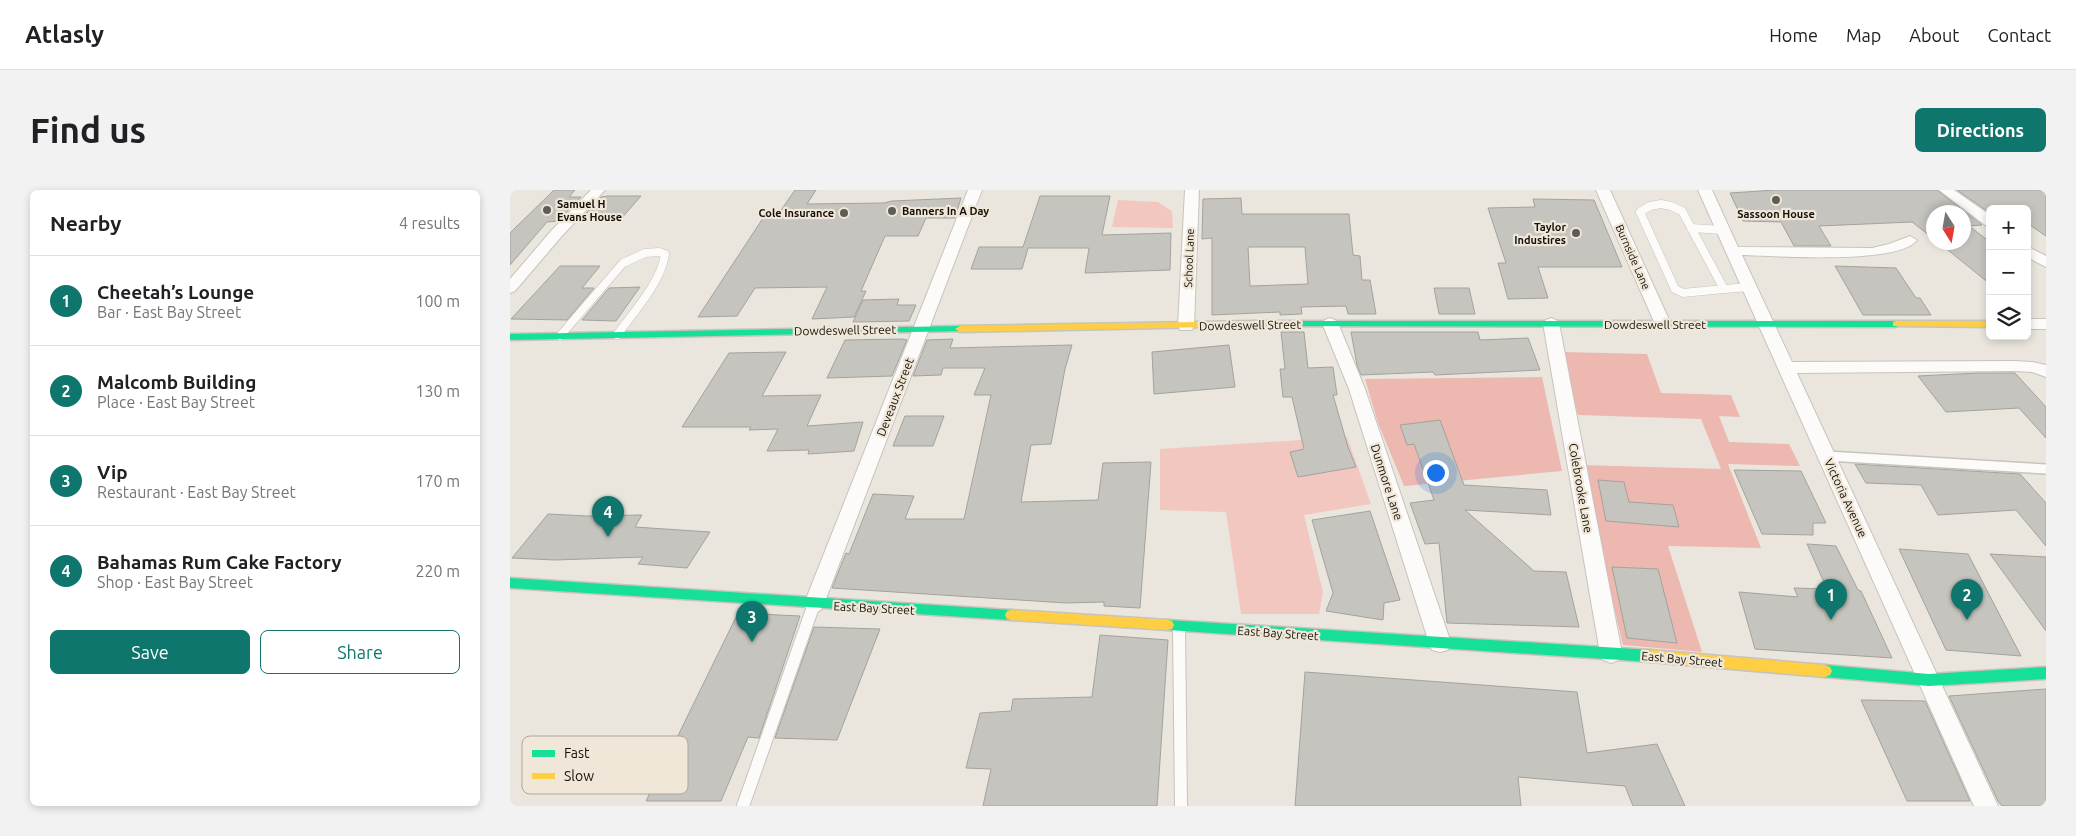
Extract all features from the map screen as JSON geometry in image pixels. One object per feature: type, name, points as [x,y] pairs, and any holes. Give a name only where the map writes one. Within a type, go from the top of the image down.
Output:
[{"type":"main road","name":"Dowdeswell Street","points":[[510,337],[1330,323],[1986,324]]},
{"type":"main road","name":"East Bay Street","points":[[510,583],[1611,654],[1930,680],[2046,674]]},
{"type":"street","points":[[510,288],[556,234],[598,190]]},
{"type":"street","name":"Deveaux Street","points":[[814,604],[975,190]]},
{"type":"street","name":"School Lane","points":[[1186,326],[1192,190]]},
{"type":"street","name":"Burnside Lane","points":[[1603,190],[1663,324]]},
{"type":"street","name":"Victoria Avenue","points":[[1705,190],[1986,806]]},
{"type":"street","points":[[1946,190],[1986,219]]},
{"type":"street","points":[[1733,251],[1872,252],[1893,248],[1910,240]]},
{"type":"street","points":[[2031,253],[2046,263]]},
{"type":"street","name":"Dunmore Lane","points":[[1330,323],[1357,389],[1440,643]]},
{"type":"street","name":"Colebrooke Lane","points":[[1551,323],[1611,654]]},
{"type":"street","points":[[2031,324],[2046,324]]},
{"type":"street","points":[[1787,368],[2014,366],[2032,367],[2046,371]]},
{"type":"lane","points":[[1724,290],[1682,211],[1672,205],[1649,205],[1640,212],[1675,289],[1683,293],[1724,290],[1750,287]]},
{"type":"lane","points":[[1691,228],[1723,230]]},
{"type":"lane","points":[[560,336],[623,263],[645,253],[659,252],[665,254],[666,260],[658,275],[617,335]]},
{"type":"lane","points":[[1827,456],[2046,469]]},
{"type":"lane","points":[[743,806],[814,604]]},
{"type":"lane","points":[[1179,626],[1181,806]]},
{"type":"shaded area","points":[[1118,200],[1158,202],[1172,211],[1173,228],[1112,227]]},
{"type":"shaded area","points":[[1561,352],[1647,354],[1661,393],[1731,395],[1740,417],[1719,416],[1729,442],[1789,444],[1800,466],[1728,464],[1761,548],[1668,546],[1702,652],[1623,645],[1580,465],[1721,469],[1701,419],[1578,415]]},
{"type":"shaded area","points":[[1542,377],[1562,471],[1404,486],[1378,423],[1365,379]]},
{"type":"shaded area","points":[[1347,437],[1371,504],[1304,515],[1323,592],[1319,614],[1241,614],[1226,512],[1160,510],[1160,449]]},
{"type":"building","points":[[554,190],[575,190],[569,197],[581,197],[558,221],[547,222],[510,265],[510,233]]},
{"type":"building","points":[[795,190],[816,190],[807,204],[884,203],[961,198],[955,218],[926,218],[918,236],[885,236],[861,291],[866,291],[854,317],[812,319],[827,287],[755,288],[737,316],[698,317],[765,215],[777,216]]},
{"type":"building","points":[[1776,190],[1937,190],[1956,205],[1926,205],[1926,233],[1912,222],[1819,226],[1831,246],[1794,246],[1781,222],[1743,221],[1730,193]]},
{"type":"building","points":[[1957,190],[2046,190],[2046,236],[2031,226],[2031,205],[1986,205],[1986,210]]},
{"type":"building","points":[[641,196],[620,220],[579,221],[601,197]]},
{"type":"building","points":[[1040,196],[1110,196],[1102,235],[1171,233],[1170,270],[1085,273],[1089,248],[1028,248],[1022,269],[971,269],[979,247],[1023,247]]},
{"type":"building","points":[[1241,198],[1242,214],[1349,214],[1353,255],[1360,256],[1362,280],[1370,280],[1376,314],[1348,314],[1346,306],[1301,307],[1302,314],[1280,315],[1280,312],[1212,315],[1212,238],[1202,239],[1203,199]],"holes":[[[1248,247],[1305,247],[1308,284],[1250,286]]]},
{"type":"building","points":[[1533,199],[1594,200],[1622,267],[1538,267],[1548,298],[1508,299],[1498,263],[1506,263],[1488,208],[1535,207]]},
{"type":"building","points":[[1971,216],[1982,225],[1971,226]]},
{"type":"building","points":[[1971,228],[1986,239],[1986,281],[1948,250],[1971,250]]},
{"type":"building","points":[[560,266],[600,266],[582,288],[594,288],[567,320],[511,319]]},
{"type":"building","points":[[1835,266],[1896,268],[1916,298],[1920,298],[1931,315],[1863,315]]},
{"type":"building","points":[[640,287],[616,321],[582,320],[609,288]]},
{"type":"building","points":[[1434,288],[1469,288],[1475,314],[1439,314]]},
{"type":"building","points":[[899,299],[897,305],[916,305],[909,321],[853,322],[863,300]]},
{"type":"building","points":[[1281,332],[1304,332],[1308,368],[1333,367],[1337,395],[1333,395],[1348,447],[1356,467],[1298,477],[1290,452],[1304,449],[1292,397],[1283,397],[1280,369],[1285,369]]},
{"type":"building","points":[[1351,332],[1478,332],[1480,340],[1528,338],[1540,370],[1435,375],[1433,372],[1361,375],[1357,365]]},
{"type":"building","points":[[953,339],[950,348],[1072,345],[1065,369],[1051,444],[1031,445],[1021,502],[1098,500],[1103,463],[1151,462],[1140,608],[1104,606],[1104,602],[1066,603],[832,588],[846,553],[849,554],[873,494],[914,496],[905,519],[964,519],[991,395],[974,395],[985,368],[943,368],[941,375],[913,376],[927,340]]},
{"type":"building","points":[[845,340],[907,340],[892,376],[827,378]]},
{"type":"building","points":[[1229,345],[1235,387],[1154,394],[1152,352]]},
{"type":"building","points":[[786,352],[762,396],[821,395],[807,426],[863,422],[854,451],[808,454],[809,450],[767,451],[778,429],[749,430],[751,427],[682,427],[729,353]]},
{"type":"building","points":[[2015,373],[2046,407],[2046,438],[2019,408],[1946,412],[1918,376]]},
{"type":"building","points":[[905,416],[944,416],[933,446],[893,446]]},
{"type":"building","points":[[1440,420],[1464,485],[1547,490],[1551,515],[1465,510],[1534,571],[1566,572],[1579,627],[1447,623],[1439,543],[1425,544],[1410,503],[1434,500],[1414,444],[1407,445],[1400,425]]},
{"type":"building","points":[[1855,464],[2020,474],[2046,503],[2046,546],[2016,510],[1938,515],[1921,485],[1866,483]]},
{"type":"building","points":[[1734,470],[1801,471],[1826,523],[1813,523],[1813,535],[1762,534]]},
{"type":"building","points":[[1598,480],[1624,482],[1629,502],[1673,505],[1679,527],[1606,521]]},
{"type":"building","points":[[1370,511],[1400,600],[1384,603],[1383,620],[1326,611],[1333,593],[1312,520]]},
{"type":"building","points":[[548,514],[587,516],[642,515],[635,527],[710,532],[687,568],[638,564],[643,557],[555,560],[512,558]]},
{"type":"building","points":[[1807,544],[1836,546],[1858,590],[1861,591],[1892,658],[1755,649],[1739,592],[1798,597],[1794,588],[1827,589]]},
{"type":"building","points":[[1899,549],[1968,554],[2021,656],[1946,650]]},
{"type":"building","points":[[1990,554],[2046,557],[2046,631]]},
{"type":"building","points":[[1612,567],[1658,569],[1677,643],[1627,638]]},
{"type":"building","points":[[738,613],[800,616],[759,738],[748,737],[721,801],[646,801],[649,794],[688,794],[688,736],[678,736]]},
{"type":"building","points":[[814,627],[880,629],[837,740],[775,738]]},
{"type":"building","points":[[1100,635],[1168,640],[1157,806],[983,806],[991,769],[966,768],[980,713],[1011,711],[1013,699],[1092,697]]},
{"type":"building","points":[[1305,672],[1577,692],[1587,753],[1657,744],[1685,806],[1633,806],[1625,786],[1518,777],[1521,806],[1295,806]]},
{"type":"building","points":[[2046,689],[2046,806],[2002,806],[1949,696]]},
{"type":"building","points":[[1861,700],[1925,701],[1970,801],[1907,801]]},
{"type":"traffic: fast","points":[[1256,324],[1896,324]]},
{"type":"traffic: fast","points":[[510,337],[960,329]]},
{"type":"traffic: fast","points":[[510,583],[1011,615]]},
{"type":"traffic: fast","points":[[1168,625],[1651,656]]},
{"type":"traffic: fast","points":[[1825,671],[1929,680],[2046,673]]},
{"type":"traffic: slow","points":[[960,329],[1256,324]]},
{"type":"traffic: slow","points":[[1896,324],[1986,324]]},
{"type":"traffic: slow","points":[[1011,615],[1168,625]]},
{"type":"traffic: slow","points":[[1651,656],[1825,671]]},
{"type":"place","name":"Sassoon House","points":[[1776,200]]},
{"type":"place","name":"Samuel H Evans House","points":[[547,210]]},
{"type":"place","name":"Banners In A Day","points":[[892,211]]},
{"type":"place","name":"Cole Insurance","points":[[844,213]]},
{"type":"place","name":"Taylor Industires","points":[[1576,233]]},
{"type":"place","name":"Bahamas Rum Cake Factory","points":[[608,537]]},
{"type":"place","name":"Cheetah’s Lounge","points":[[1831,620]]},
{"type":"place","name":"Malcomb Building","points":[[1967,620]]},
{"type":"place","name":"Vip","points":[[752,642]]}]
